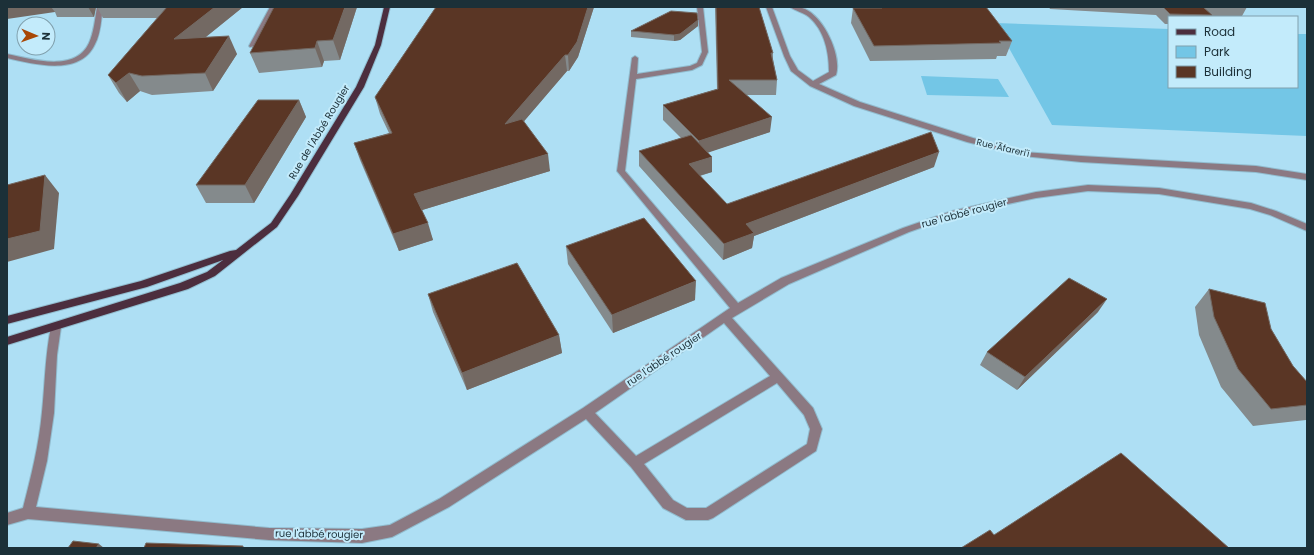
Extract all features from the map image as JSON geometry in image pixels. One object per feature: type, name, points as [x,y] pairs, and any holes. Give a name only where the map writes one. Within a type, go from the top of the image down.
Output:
[{"type":"main road","name":"Rue de l'Abbé Rougier","points":[[7,342],[184,286],[211,274],[274,225],[294,196],[360,87],[378,45],[387,8]]},
{"type":"main road","name":"Rue de l'Abbé Rougier","points":[[7,320],[143,284],[243,250]]},
{"type":"street","points":[[7,56],[47,64],[62,63],[74,60],[86,53],[92,45],[100,7]]},
{"type":"street","points":[[252,46],[273,7]]},
{"type":"street","points":[[633,77],[692,68],[700,64],[705,52],[700,7]]},
{"type":"street","name":"Rue 'Āfareri'i","points":[[769,7],[787,56],[795,71],[813,84],[857,104],[970,140],[1023,154],[1081,159],[1256,169],[1307,177]]},
{"type":"street","points":[[792,7],[811,15],[822,28],[833,60],[833,72],[813,84]]},
{"type":"street","points":[[635,58],[621,171],[736,309]]},
{"type":"street","name":"Rue 'Āfareri'i","points":[[1293,174],[1307,173]]},
{"type":"street","name":"rue l'abbé rougier","points":[[7,519],[28,514],[269,534],[362,536],[392,531],[444,503],[587,412],[736,309],[785,281],[906,230],[955,213],[1036,195],[1088,188],[1160,191],[1251,206],[1273,213],[1307,228]]},
{"type":"street","points":[[587,412],[635,463],[668,504],[686,514],[708,514],[812,447],[816,429],[809,412],[725,317]]},
{"type":"street","points":[[28,514],[41,461],[48,413],[50,355],[56,326]]},
{"type":"street","points":[[635,463],[778,377]]},
{"type":"green space","points":[[995,23],[1168,29],[1168,88],[1298,88],[1298,34],[1307,34],[1307,136],[1052,125]]},
{"type":"green space","points":[[921,76],[998,79],[1009,97],[927,95]]},
{"type":"building","points":[[167,7],[215,7],[174,39],[229,36],[205,73],[142,76],[129,73],[116,83],[108,75]]},
{"type":"building","points":[[274,7],[345,7],[333,40],[317,41],[315,48],[250,53]]},
{"type":"building","points":[[436,7],[588,7],[577,42],[568,55],[565,55],[505,124],[522,119],[548,154],[414,194],[428,223],[393,234],[354,143],[392,133],[375,97]]},
{"type":"building","points":[[716,7],[759,7],[773,53],[771,53],[777,80],[729,80],[772,117],[699,141],[663,105],[718,89]]},
{"type":"building","points":[[881,7],[986,7],[1012,41],[999,41],[1001,43],[874,46],[853,8],[882,8]]},
{"type":"building","points":[[1163,7],[1203,7],[1212,15],[1170,14]]},
{"type":"building","points":[[671,11],[697,13],[698,20],[680,34],[674,35],[631,31]]},
{"type":"building","points":[[258,100],[299,100],[245,185],[196,185]]},
{"type":"building","points":[[931,132],[939,152],[746,224],[754,233],[724,244],[639,151],[691,135],[712,157],[689,164],[727,204]]},
{"type":"building","points":[[45,175],[40,231],[7,239],[7,185]]},
{"type":"building","points":[[644,218],[696,281],[612,315],[566,246]]},
{"type":"building","points":[[517,263],[559,335],[462,373],[428,294]]},
{"type":"building","points":[[1069,278],[1107,299],[1025,377],[987,352]]},
{"type":"building","points":[[1209,289],[1265,303],[1271,329],[1293,366],[1307,382],[1307,405],[1271,409],[1238,369],[1214,317]]},
{"type":"building","points":[[1121,453],[1229,548],[961,548],[990,530],[994,535]]},
{"type":"building","points":[[73,541],[99,544],[96,548],[68,548]]},
{"type":"building","points":[[146,543],[243,546],[243,548],[144,548]]}]
